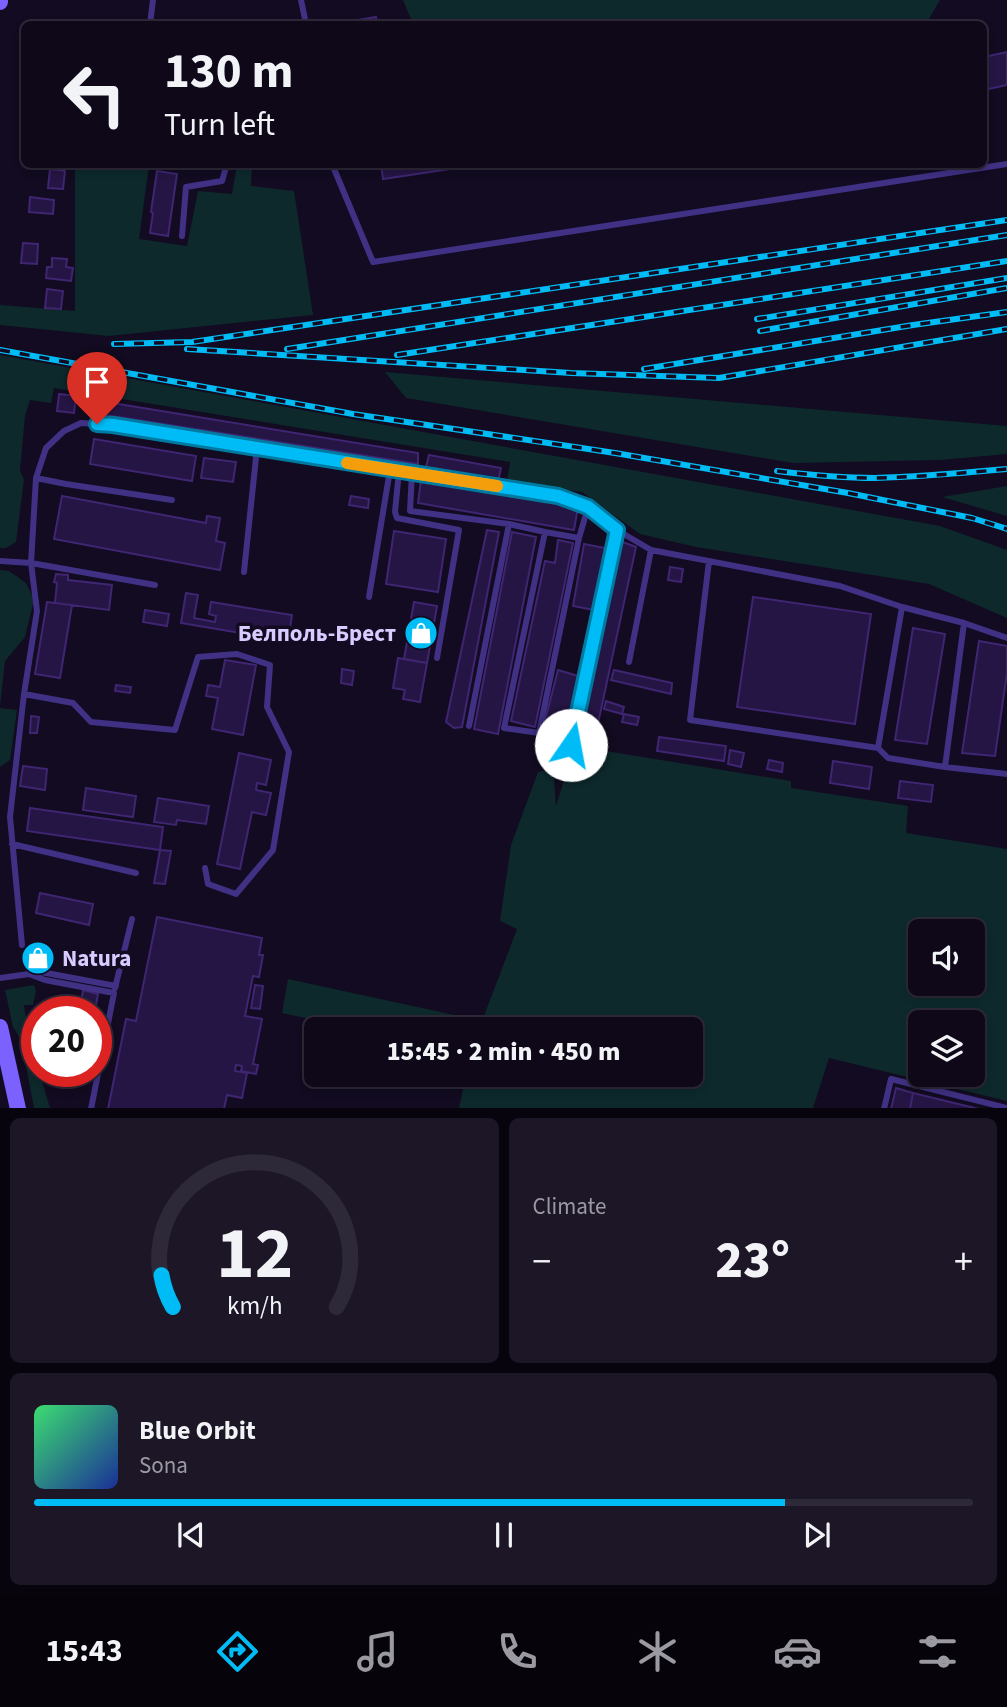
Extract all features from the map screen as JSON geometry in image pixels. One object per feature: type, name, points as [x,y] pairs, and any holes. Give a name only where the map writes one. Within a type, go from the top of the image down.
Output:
[{"type":"main road","points":[[0,1027],[18,1108]]},
{"type":"lane","points":[[150,21],[153,0]]},
{"type":"lane","points":[[302,0],[306,21]]},
{"type":"lane","points":[[987,167],[1007,164]]},
{"type":"lane","points":[[182,236],[186,187],[222,181],[227,168]]},
{"type":"lane","points":[[334,168],[373,261],[981,168]]},
{"type":"lane","points":[[22,945],[10,817],[24,694],[37,611],[31,563],[36,478],[46,448],[64,431],[81,423],[113,425],[558,496],[588,507],[617,530],[651,550],[840,586],[1007,638]]},
{"type":"lane","points":[[244,572],[257,448]]},
{"type":"lane","points":[[369,597],[390,470]]},
{"type":"lane","points":[[400,471],[395,512],[397,518],[459,530],[437,658]]},
{"type":"lane","points":[[412,473],[410,511],[509,524],[579,538]]},
{"type":"lane","points":[[36,478],[172,500]]},
{"type":"lane","points":[[545,532],[504,728],[539,733],[579,538],[588,507]]},
{"type":"lane","points":[[469,726],[509,524]]},
{"type":"lane","points":[[571,745],[617,530]]},
{"type":"lane","points":[[629,662],[651,550]]},
{"type":"lane","points":[[0,561],[31,563],[155,585]]},
{"type":"lane","points":[[709,561],[690,720],[878,748],[888,758],[1007,774]]},
{"type":"lane","points":[[878,748],[902,607]]},
{"type":"lane","points":[[945,767],[964,623]]},
{"type":"lane","points":[[24,694],[73,703],[91,722],[176,730],[198,657],[237,654],[270,665],[267,707],[289,752],[273,850],[236,894],[208,884],[205,868]]},
{"type":"lane","points":[[12,844],[136,873]]},
{"type":"lane","points":[[91,1108],[132,919]]},
{"type":"lane","points":[[0,978],[29,974],[45,981],[115,990]]},
{"type":"lane","points":[[884,1108],[891,1079],[1007,1108]]},
{"type":"green space","points":[[403,0],[940,0],[928,21],[412,21]]},
{"type":"green space","points":[[75,168],[149,168],[139,239],[187,246],[198,191],[232,194],[236,168],[252,168],[251,186],[294,191],[313,315],[109,336],[0,325],[0,305],[75,311]]},
{"type":"green space","points":[[0,355],[940,526],[1007,550],[1007,618],[929,584],[696,547],[640,534],[582,492],[507,482],[510,462],[54,388],[51,403],[30,400],[25,416],[20,470],[24,480],[16,542],[6,548],[0,548]]},
{"type":"green space","points":[[385,372],[1007,426],[1007,454],[940,460],[793,463],[406,398]]},
{"type":"green space","points":[[1007,486],[1007,516],[942,497]]},
{"type":"green space","points":[[0,570],[9,571],[26,583],[34,600],[25,637],[5,661],[0,706]]},
{"type":"green space","points":[[0,708],[17,710],[10,760],[0,767]]},
{"type":"green space","points":[[593,749],[791,781],[791,788],[908,806],[906,833],[1007,849],[1007,1101],[949,1087],[985,1087],[985,1010],[908,1010],[908,1077],[829,1058],[813,1108],[459,1108],[463,1087],[703,1087],[703,1017],[484,1017],[517,929],[500,921],[511,845],[538,772],[553,768],[556,806],[573,751],[591,756]]},
{"type":"green space","points":[[288,979],[464,1017],[304,1018],[282,1013]]},
{"type":"green space","points":[[34,985],[36,991],[35,996],[21,996],[21,1040],[13,1027],[5,990]]},
{"type":"green space","points":[[30,1087],[44,1087],[50,1108],[34,1108]]},
{"type":"building","points":[[376,17],[377,21],[352,21]]},
{"type":"building","points":[[1007,52],[1007,85],[987,89],[987,56]]},
{"type":"building","points":[[382,168],[456,168],[383,179]]},
{"type":"building","points":[[50,169],[65,171],[63,189],[48,188]]},
{"type":"building","points":[[157,171],[177,174],[168,236],[150,233]]},
{"type":"building","points":[[30,197],[54,200],[53,214],[29,212]]},
{"type":"building","points":[[23,243],[38,244],[37,264],[21,263]]},
{"type":"building","points":[[52,258],[67,259],[66,267],[73,268],[71,281],[46,278],[47,267],[52,267]]},
{"type":"building","points":[[47,289],[63,291],[61,309],[45,308]]},
{"type":"building","points":[[59,394],[76,396],[74,413],[57,411]]},
{"type":"building","points":[[88,399],[418,453],[418,464],[86,412]]},
{"type":"building","points":[[94,439],[196,456],[192,481],[90,464]]},
{"type":"building","points":[[429,455],[501,468],[498,481],[426,467]]},
{"type":"building","points":[[204,458],[236,462],[233,482],[201,478]]},
{"type":"building","points":[[421,480],[578,507],[574,530],[418,503]]},
{"type":"building","points":[[62,496],[206,523],[207,516],[220,518],[216,541],[225,543],[220,570],[54,539]]},
{"type":"building","points":[[351,496],[369,499],[368,508],[349,505]]},
{"type":"building","points":[[487,530],[499,532],[462,727],[454,728],[446,722]]},
{"type":"building","points":[[394,531],[446,539],[438,592],[386,584]]},
{"type":"building","points":[[512,532],[536,537],[498,734],[474,729]]},
{"type":"building","points":[[558,540],[573,543],[535,727],[511,721],[545,561],[555,563]]},
{"type":"building","points":[[620,541],[636,547],[591,756],[573,751]]},
{"type":"building","points":[[584,544],[605,548],[594,610],[573,606]]},
{"type":"building","points":[[670,567],[683,569],[681,582],[668,580]]},
{"type":"building","points":[[56,574],[68,575],[68,580],[112,585],[109,610],[55,603]]},
{"type":"building","points":[[186,593],[198,595],[194,618],[215,622],[216,616],[209,614],[211,602],[292,615],[288,641],[181,623]]},
{"type":"building","points":[[753,597],[871,614],[855,724],[737,707]]},
{"type":"building","points":[[47,602],[72,605],[60,678],[35,674]]},
{"type":"building","name":"Белполь-Брест","points":[[414,602],[437,606],[427,663],[404,659]]},
{"type":"building","points":[[145,610],[169,614],[167,626],[143,622]]},
{"type":"building","points":[[913,628],[945,634],[927,744],[895,740]]},
{"type":"building","points":[[979,641],[1007,646],[1007,673],[995,756],[962,753]]},
{"type":"building","points":[[398,658],[427,663],[420,702],[403,699],[405,690],[393,688]]},
{"type":"building","points":[[225,660],[256,665],[243,735],[212,729],[218,698],[206,696],[208,685],[220,687]]},
{"type":"building","points":[[342,669],[354,671],[352,685],[341,683]]},
{"type":"building","points":[[558,670],[578,676],[563,748],[540,740]]},
{"type":"building","points":[[614,670],[672,683],[671,694],[611,680]]},
{"type":"building","points":[[116,685],[131,687],[130,693],[115,691]]},
{"type":"building","points":[[606,701],[624,707],[622,714],[604,709]]},
{"type":"building","points":[[624,714],[639,717],[637,725],[622,722]]},
{"type":"building","points":[[31,716],[39,717],[37,733],[30,733]]},
{"type":"building","points":[[659,737],[726,746],[724,761],[657,751]]},
{"type":"building","points":[[730,750],[744,753],[741,767],[728,764]]},
{"type":"building","points":[[239,753],[271,760],[266,785],[257,783],[256,790],[271,793],[266,815],[252,812],[240,869],[217,864]]},
{"type":"building","points":[[769,760],[783,763],[782,772],[767,769]]},
{"type":"building","points":[[833,761],[872,767],[869,789],[830,783]]},
{"type":"building","points":[[23,766],[47,769],[45,790],[20,786]]},
{"type":"building","points":[[900,781],[933,785],[931,802],[898,798]]},
{"type":"building","points":[[86,788],[136,796],[133,817],[83,810]]},
{"type":"building","points":[[158,798],[209,806],[206,824],[177,820],[176,825],[154,822]]},
{"type":"building","points":[[30,808],[163,827],[160,850],[27,831]]},
{"type":"building","points":[[160,850],[171,851],[165,884],[154,883]]},
{"type":"building","points":[[40,893],[93,904],[89,925],[36,913]]},
{"type":"building","points":[[157,917],[262,938],[259,955],[263,955],[259,977],[253,976],[245,1016],[262,1019],[253,1064],[258,1065],[256,1074],[241,1071],[242,1066],[236,1065],[235,1071],[247,1073],[242,1098],[227,1095],[224,1108],[108,1108],[126,1019],[136,1021]]},
{"type":"building","name":"Natura","points":[[33,951],[43,951],[43,966],[33,966]]},
{"type":"building","points":[[255,985],[263,986],[260,1009],[251,1008]]},
{"type":"building","points":[[83,990],[98,994],[98,996],[82,996]]},
{"type":"building","points":[[896,1088],[913,1093],[910,1108],[891,1108]]},
{"type":"building","points":[[913,1093],[975,1108],[910,1108]]},
{"type":"railway","points":[[114,344],[192,342],[1007,220]]},
{"type":"railway","points":[[287,349],[1007,235]]},
{"type":"railway","points":[[397,355],[1007,261]]},
{"type":"railway","points":[[757,319],[1007,278]]},
{"type":"railway","points":[[760,331],[1007,288]]},
{"type":"railway","points":[[644,369],[1007,312]]},
{"type":"railway","points":[[187,349],[571,373],[719,378],[1007,329]]},
{"type":"railway","points":[[0,350],[353,414],[615,453],[848,493],[972,518],[1007,529]]},
{"type":"railway","points":[[777,471],[875,478],[1007,469]]},
{"type":"slow traffic","points":[[347,463],[497,486]]},
{"type":"place","name":"Белполь-Брест","points":[[421,633]]},
{"type":"place","name":"Natura","points":[[38,958]]},
{"type":"route","points":[[97,424],[558,496],[588,507],[617,530],[571,745]]}]
